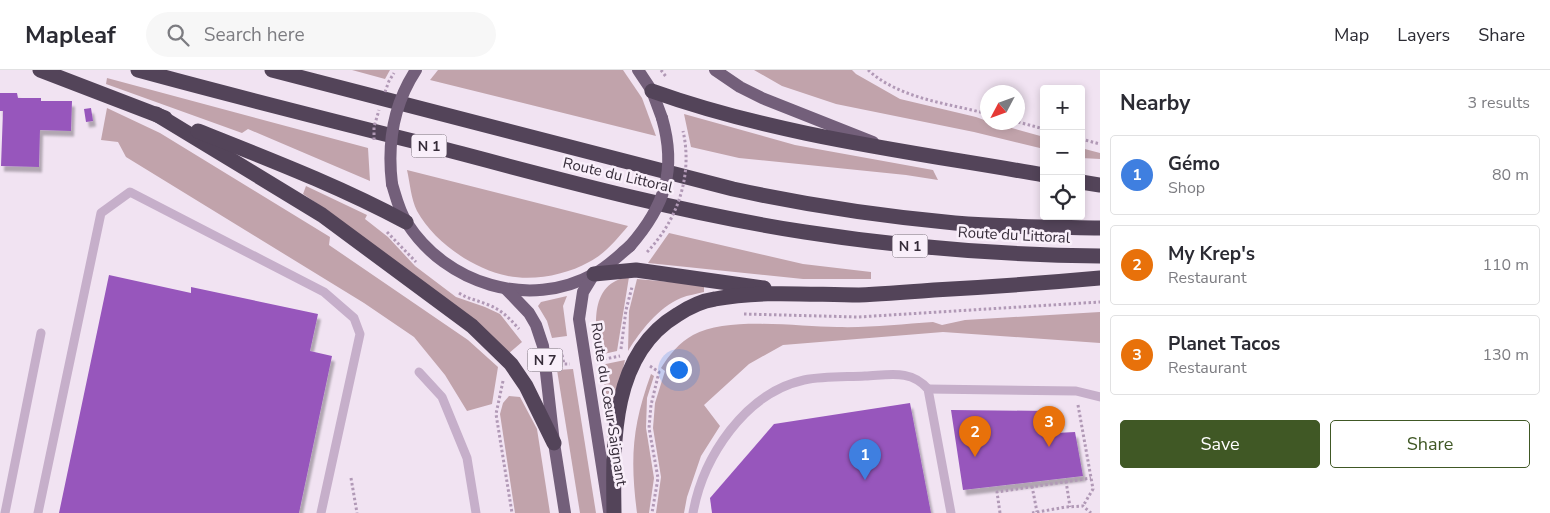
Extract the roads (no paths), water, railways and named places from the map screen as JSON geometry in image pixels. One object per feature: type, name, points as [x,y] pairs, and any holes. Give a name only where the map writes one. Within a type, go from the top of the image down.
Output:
[{"type":"highway","points":[[40,70],[278,163],[375,206],[406,222]]},
{"type":"highway","name":"Route du Littoral","points":[[138,70],[607,191],[722,217],[803,232],[914,246],[984,252],[1100,256]]},
{"type":"highway","name":"Route du Littoral","points":[[272,70],[733,190],[785,200],[864,213],[956,223],[1100,228]]},
{"type":"highway","points":[[652,91],[676,100],[759,122],[1040,175]]},
{"type":"highway","points":[[156,114],[322,215],[472,326],[511,364],[526,386],[554,443]]},
{"type":"highway","points":[[1085,183],[1100,185]]},
{"type":"highway","points":[[594,274],[636,270],[808,294]]},
{"type":"highway","points":[[614,513],[613,468],[621,401],[634,359],[651,336],[672,318],[699,303],[743,295],[860,294],[1100,278]]},
{"type":"main road","points":[[416,70],[407,84],[395,113],[390,142],[392,184],[398,205],[406,222],[420,240],[446,264],[476,280],[522,290],[562,286],[594,274],[630,246],[651,221],[664,192],[668,147],[662,118],[652,91],[638,70]]},
{"type":"main road","points":[[716,72],[762,98],[889,148]]},
{"type":"main road","name":"Route du Cœur Saignant","points":[[594,274],[583,292],[579,318],[609,513]]},
{"type":"main road","name":"N 7","points":[[506,288],[529,313],[540,335],[547,373],[554,443],[565,513]]},
{"type":"lane","points":[[38,513],[101,213],[130,192],[324,292],[354,318],[360,334],[321,513]]},
{"type":"lane","points":[[4,513],[41,333]]},
{"type":"lane","points":[[419,372],[442,396],[467,458],[476,513]]},
{"type":"lane","points":[[693,513],[703,477],[718,446],[741,419],[766,398],[803,381],[821,378],[895,374],[915,377],[928,389],[951,513]]},
{"type":"lane","points":[[928,389],[1076,390],[1100,397]]},
{"type":"place","name":"Planet Tacos","points":[[1049,447]]},
{"type":"place","name":"My Krep's","points":[[975,457]]},
{"type":"place","name":"Gémo","points":[[865,480]]}]
